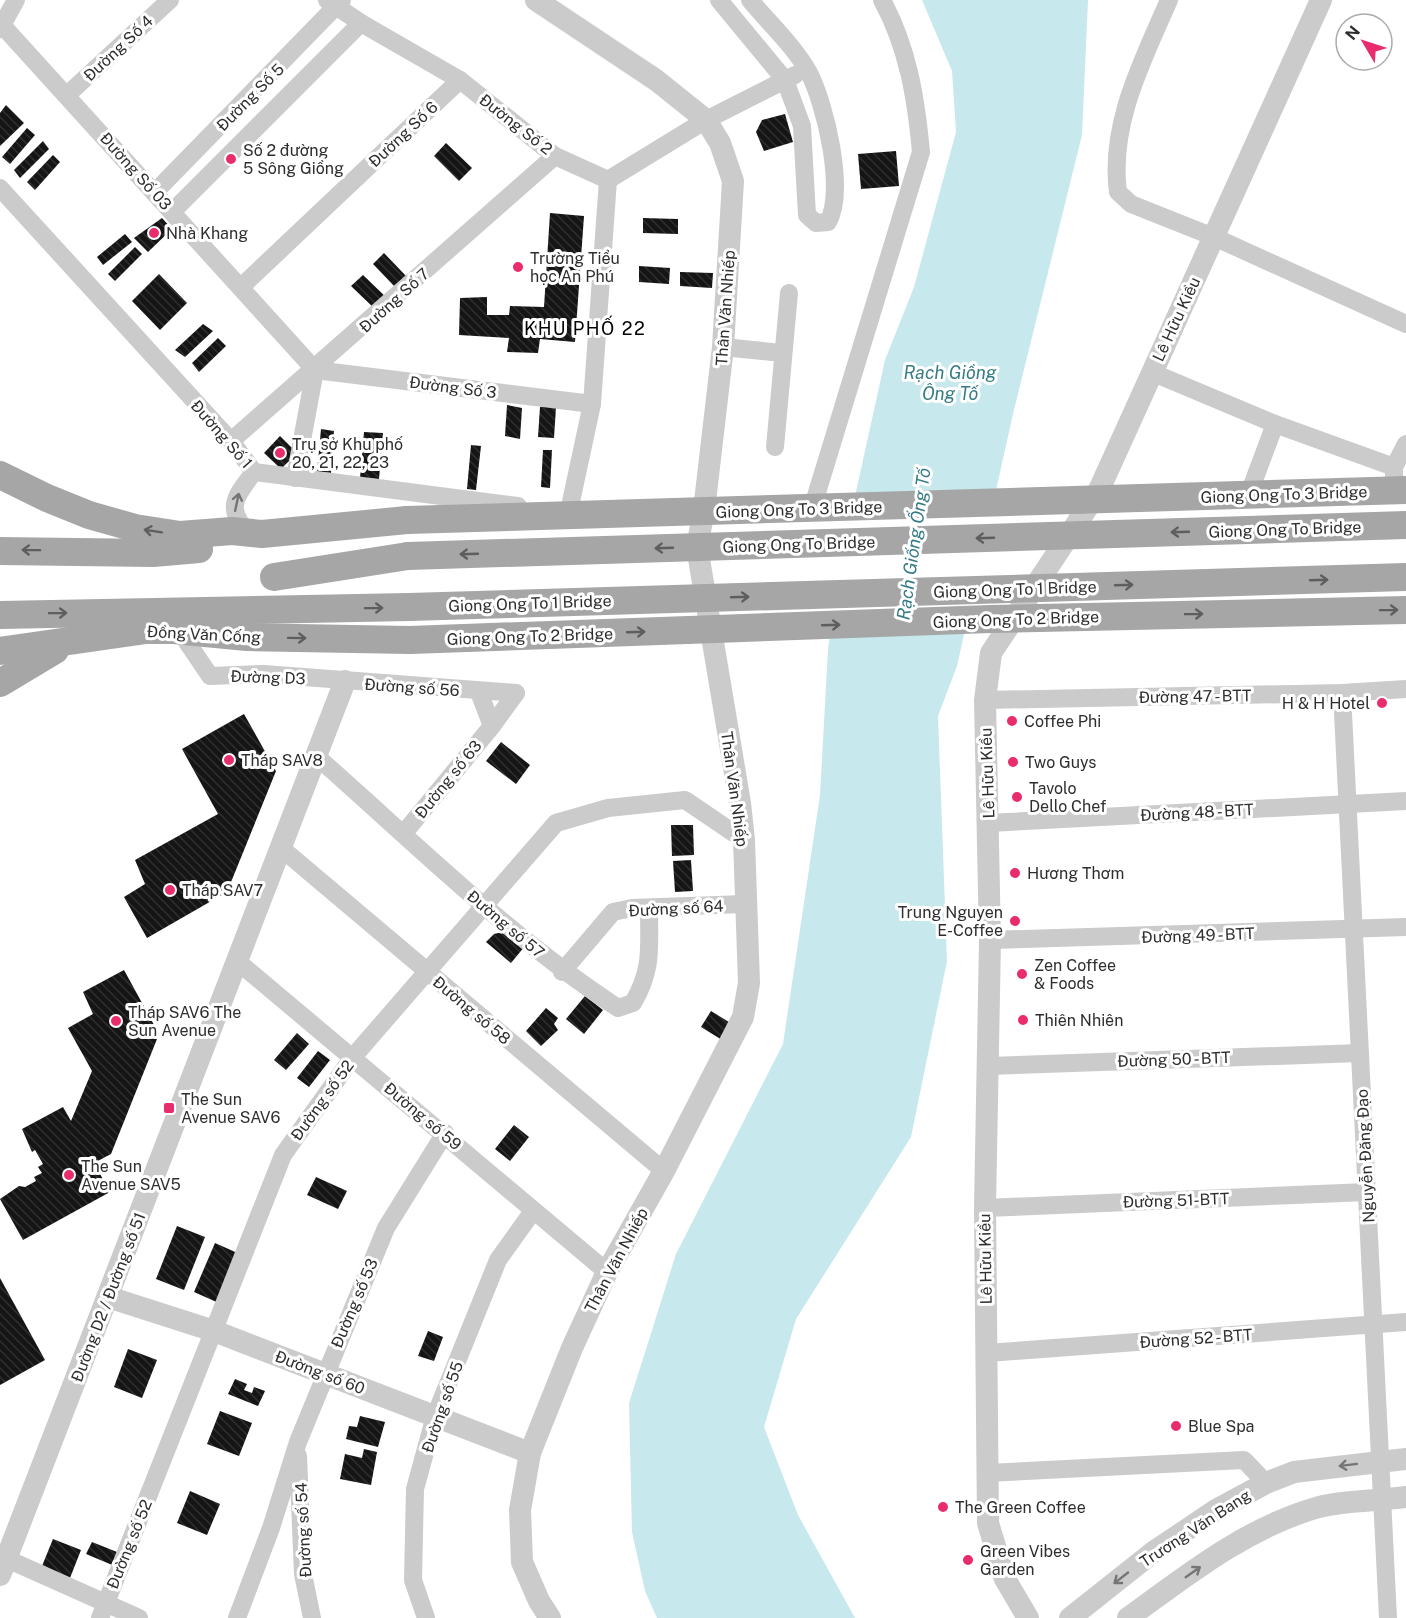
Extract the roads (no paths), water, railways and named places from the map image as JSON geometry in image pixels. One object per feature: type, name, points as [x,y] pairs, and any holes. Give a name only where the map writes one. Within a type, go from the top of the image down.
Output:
[{"type":"main road","points":[[0,475],[47,498],[135,528],[180,535],[240,532],[408,536]]},
{"type":"main road","name":"Giong Ong To 3 Bridge","points":[[408,536],[1401,484]]},
{"type":"main road","points":[[0,495],[51,521],[153,553]]},
{"type":"main road","name":"Giong Ong To Bridge","points":[[408,536],[1406,525]]},
{"type":"main road","points":[[0,551],[153,553],[408,536]]},
{"type":"main road","points":[[276,577],[408,536]]},
{"type":"main road","name":"Giong Ong To 1 Bridge","points":[[409,607],[1406,577]]},
{"type":"main road","name":"Đồng Văn Cống","points":[[0,615],[409,607]]},
{"type":"main road","name":"Giong Ong To 2 Bridge","points":[[410,640],[978,619],[1406,610]]},
{"type":"main road","name":"Đồng Văn Cống","points":[[0,651],[124,632],[187,630],[247,637],[410,640]]},
{"type":"main road","points":[[0,683],[71,641]]},
{"type":"street","points":[[1,27],[16,0]]},
{"type":"street","name":"Đường Số 4","points":[[67,95],[170,0]]},
{"type":"street","name":"Thân Văn Nhiếp","points":[[536,0],[656,80],[706,120],[720,143],[733,181],[723,347],[704,510],[697,547],[740,802],[744,840],[749,983],[743,1017],[664,1171],[607,1272],[572,1348],[530,1453],[520,1510],[522,1562],[539,1601],[550,1618]]},
{"type":"street","points":[[719,0],[785,80],[802,126],[807,215],[816,224],[828,222],[835,211],[834,157],[813,80],[807,69],[750,0]]},
{"type":"street","name":"Đường Số 1","points":[[0,188],[231,441],[254,472],[533,509],[592,514],[812,509],[921,152],[917,107],[906,55],[882,0]]},
{"type":"street","points":[[1169,0],[1130,94],[1117,152],[1118,192],[1131,204],[1214,237],[1406,324]]},
{"type":"street","name":"Lê Hữu Kiều","points":[[1028,1618],[1005,1579],[988,1523],[985,1208],[990,940],[985,700],[991,653],[1100,490],[1321,0]]},
{"type":"street","name":"Đường Số 2","points":[[336,2],[361,23],[460,80],[555,156],[608,180]]},
{"type":"street","name":"Đường Số 5","points":[[155,192],[336,2]]},
{"type":"street","points":[[173,211],[361,23]]},
{"type":"street","name":"Đường Số 03","points":[[1,27],[67,95],[242,286],[315,370]]},
{"type":"street","points":[[569,511],[591,404],[608,180],[706,120],[807,69]]},
{"type":"street","name":"Đường Số 6","points":[[242,286],[460,80]]},
{"type":"street","name":"Đường Số 7","points":[[231,441],[315,370],[555,156]]},
{"type":"street","points":[[775,447],[789,293]]},
{"type":"street","points":[[723,347],[782,352]]},
{"type":"street","points":[[295,478],[315,370]]},
{"type":"street","name":"Đường Số 3","points":[[315,370],[591,404]]},
{"type":"street","points":[[1152,372],[1275,424],[1401,484]]},
{"type":"street","points":[[1253,483],[1275,424]]},
{"type":"street","points":[[1401,484],[1406,444]]},
{"type":"street","points":[[240,532],[234,502],[254,472]]},
{"type":"street","points":[[1018,492],[1253,483],[1401,484]]},
{"type":"street","name":"Đường D3","points":[[187,630],[185,639],[210,676],[264,674],[345,681]]},
{"type":"street","name":"Đường số 56","points":[[345,681],[516,693]]},
{"type":"street","name":"Đường D2 / Đường số 51","points":[[4,1567],[345,681]]},
{"type":"street","name":"Đường 47 - BTT","points":[[985,700],[1341,693],[1406,689]]},
{"type":"street","name":"Đường số 63","points":[[478,692],[492,726]]},
{"type":"street","name":"Đường số 63","points":[[404,833],[492,726],[516,693]]},
{"type":"street","name":"Nguyễn Đăng Đạo","points":[[1341,693],[1388,1618]]},
{"type":"street","name":"Đường số 57","points":[[316,756],[485,908],[562,972],[618,1008],[633,1003],[645,982],[649,958],[649,909]]},
{"type":"street","name":"Đường số 52","points":[[103,1611],[283,1155],[353,1057],[426,971],[485,908],[556,823],[608,808],[685,800],[744,840]]},
{"type":"street","name":"Đường 48 - BTT","points":[[988,823],[1406,801]]},
{"type":"street","name":"Đường số 58","points":[[281,848],[664,1171]]},
{"type":"street","name":"Đường số 64","points":[[562,972],[614,912],[632,908],[745,904]]},
{"type":"street","name":"Đường 49 - BTT","points":[[990,940],[1354,931],[1406,927]]},
{"type":"street","name":"Đường số 59","points":[[237,961],[445,1133],[533,1211],[607,1272]]},
{"type":"street","name":"Đường 50 - BTT","points":[[988,1066],[1360,1053]]},
{"type":"street","name":"Đường số 53","points":[[237,1618],[271,1528],[298,1442],[386,1228],[445,1133]]},
{"type":"street","name":"Đường 51-BTT","points":[[985,1208],[1367,1192]]},
{"type":"street","name":"Đường số 55","points":[[426,1618],[413,1580],[415,1489],[435,1416],[498,1260],[533,1211]]},
{"type":"street","name":"Đường số 60","points":[[108,1297],[214,1331],[530,1453]]},
{"type":"street","name":"Đường 52 - BTT","points":[[987,1353],[1406,1322]]},
{"type":"street","name":"Đường số 54","points":[[298,1442],[303,1574],[312,1618]]},
{"type":"street","name":"Trương Văn Bang","points":[[1070,1618],[1152,1553],[1216,1510],[1266,1483],[1294,1472],[1406,1459]]},
{"type":"street","points":[[988,1473],[1244,1460],[1266,1483]]},
{"type":"street","points":[[1128,1618],[1244,1538],[1270,1525],[1320,1507],[1406,1497]]},
{"type":"street","points":[[4,1567],[103,1611],[139,1618]]},
{"type":"water","points":[[922,0],[1088,0],[1082,135],[1013,414],[957,666],[938,716],[947,961],[911,1137],[796,1319],[764,1427],[798,1515],[855,1618],[657,1618],[645,1591],[632,1532],[629,1403],[676,1254],[783,1044],[820,795],[828,650],[837,578],[885,360],[914,287],[956,132],[952,71]]},
{"type":"place","name":"Số 2 đường 5 Sông Giồng","points":[[231,159]]},
{"type":"place","name":"Nhà Khang","points":[[154,233]]},
{"type":"place","name":"Trường Tiểu học An Phú","points":[[518,267]]},
{"type":"place","name":"Trụ sở Khu phố 20, 21, 22, 23","points":[[280,453]]},
{"type":"place","name":"H & H Hotel","points":[[1382,703]]},
{"type":"place","name":"Coffee Phi","points":[[1012,721]]},
{"type":"place","name":"Tháp SAV8","points":[[229,760]]},
{"type":"place","name":"Two Guys","points":[[1013,762]]},
{"type":"place","name":"Tavolo Dello Chef","points":[[1017,797]]},
{"type":"place","name":"Hương Thơm","points":[[1015,873]]},
{"type":"place","name":"Tháp SAV7","points":[[170,890]]},
{"type":"place","name":"Trung Nguyen E-Coffee","points":[[1015,921]]},
{"type":"place","name":"Zen Coffee & Foods","points":[[1022,974]]},
{"type":"place","name":"Thiên Nhiên","points":[[1023,1020]]},
{"type":"place","name":"Tháp SAV6 The Sun Avenue","points":[[116,1021]]},
{"type":"place","name":"The Sun Avenue SAV6","points":[[169,1108]]},
{"type":"place","name":"The Sun Avenue SAV5","points":[[69,1175]]},
{"type":"place","name":"Blue Spa","points":[[1176,1426]]},
{"type":"place","name":"The Green Coffee","points":[[943,1507]]},
{"type":"place","name":"Green Vibes Garden","points":[[968,1560]]},
{"type":"district","name":"KHU PHỐ 22","points":[[585,329]]},
{"type":"water label","name":"Rạch Giồng Ông Tố","points":[[950,383]]},
{"type":"water label","name":"Rạch Giống Ống Tố","points":[[914,544]]}]
